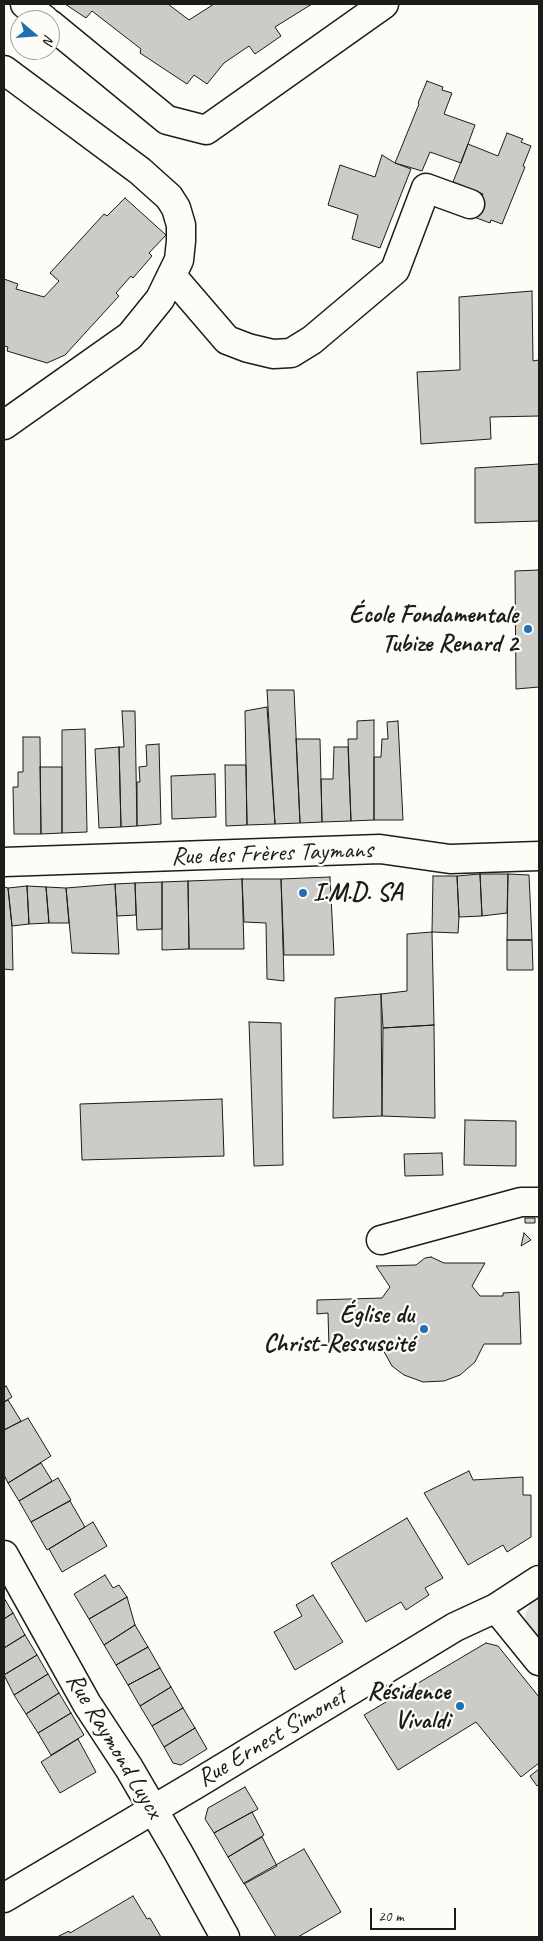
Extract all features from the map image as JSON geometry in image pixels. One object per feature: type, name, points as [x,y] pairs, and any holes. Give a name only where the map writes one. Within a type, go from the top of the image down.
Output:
[{"type":"street","points":[[60,32],[167,120],[206,130],[384,4]]},
{"type":"street","points":[[4,70],[140,171],[169,197],[176,208],[181,225],[179,260],[172,276],[160,299],[130,336],[4,425]]},
{"type":"street","points":[[172,276],[227,340],[248,348],[273,354],[291,353],[312,340],[395,270],[426,188],[470,204]]},
{"type":"street","name":"Rue des Frères Taymans","points":[[4,862],[380,849],[450,859],[539,856]]},
{"type":"street","points":[[381,1240],[521,1202],[539,1202]]},
{"type":"street","name":"Rue Raymond Luycx","points":[[4,1555],[87,1704],[129,1768],[225,1937]]},
{"type":"street","name":"Rue Ernest Simonet","points":[[4,1898],[455,1627],[496,1608],[539,1580]]},
{"type":"street","points":[[496,1608],[539,1661]]},
{"type":"shaded area","points":[[539,1599],[539,1640],[527,1626],[525,1615],[529,1606]]},
{"type":"building","points":[[65,4],[168,4],[189,20],[214,4],[312,4],[275,27],[281,36],[255,54],[249,46],[224,63],[207,84],[194,75],[187,84],[140,53],[141,49],[92,11],[86,18]]},
{"type":"building","points":[[427,81],[443,87],[442,90],[452,93],[444,114],[475,125],[461,163],[430,152],[422,171],[395,163]]},
{"type":"building","points":[[507,133],[523,139],[521,142],[531,146],[523,166],[525,167],[502,224],[491,220],[490,223],[474,217],[483,194],[453,182],[468,144],[498,156]]},
{"type":"building","points":[[382,155],[395,163],[411,169],[380,248],[352,239],[358,215],[328,205],[340,165],[375,177]]},
{"type":"building","points":[[125,198],[166,235],[149,253],[152,256],[133,278],[131,276],[116,293],[119,296],[65,355],[47,363],[7,351],[8,347],[4,346],[4,279],[18,284],[16,289],[44,297],[59,281],[50,273],[104,214],[107,216]]},
{"type":"building","points":[[532,291],[533,361],[539,360],[539,416],[490,417],[491,439],[421,444],[417,372],[460,370],[459,297]]},
{"type":"building","points":[[539,464],[539,521],[475,523],[475,468]]},
{"type":"building","name":"École Fondamentale Tubize Renard 2","points":[[539,570],[539,687],[516,689],[515,571]]},
{"type":"building","points":[[267,690],[294,690],[300,823],[275,824]]},
{"type":"building","points":[[267,707],[275,824],[247,825],[245,711]]},
{"type":"building","points":[[122,711],[135,711],[137,826],[121,827],[119,747],[124,747]]},
{"type":"building","points":[[374,720],[374,820],[351,821],[348,739],[357,739],[357,721]]},
{"type":"building","points":[[398,721],[403,820],[374,820],[374,757],[381,757],[382,739],[388,739],[387,722]]},
{"type":"building","points":[[85,729],[87,832],[62,833],[62,730]]},
{"type":"building","points":[[23,737],[40,737],[41,834],[14,834],[13,787],[18,787],[18,772],[23,772]]},
{"type":"building","points":[[296,739],[320,739],[322,822],[300,823]]},
{"type":"building","points":[[159,744],[161,824],[137,826],[137,782],[140,782],[139,767],[147,766],[146,745]]},
{"type":"building","points":[[119,747],[121,827],[99,828],[95,749]]},
{"type":"building","points":[[334,747],[348,747],[351,821],[322,822],[321,779],[333,779]]},
{"type":"building","points":[[225,765],[246,765],[247,825],[226,826]]},
{"type":"building","points":[[40,767],[62,767],[62,833],[41,834]]},
{"type":"building","points":[[215,774],[216,817],[172,819],[171,776]]},
{"type":"building","points":[[480,874],[508,874],[507,913],[482,916]]},
{"type":"building","points":[[480,874],[482,916],[459,917],[457,876]]},
{"type":"building","points":[[508,874],[529,875],[532,940],[507,940]]},
{"type":"building","points":[[433,876],[457,876],[458,933],[432,932]]},
{"type":"building","points":[[330,877],[334,955],[284,955],[281,879]]},
{"type":"building","points":[[242,879],[281,879],[284,981],[267,979],[266,923],[244,922]]},
{"type":"building","points":[[242,879],[244,949],[189,949],[188,881]]},
{"type":"building","points":[[188,881],[189,949],[162,950],[162,882]]},
{"type":"building","points":[[162,882],[162,929],[137,930],[135,883]]},
{"type":"building","points":[[135,883],[136,915],[117,916],[115,884]]},
{"type":"building","points":[[115,884],[119,954],[72,953],[66,888]]},
{"type":"building","points":[[27,886],[46,887],[49,923],[29,924]]},
{"type":"building","points":[[27,886],[29,924],[12,926],[8,888]]},
{"type":"building","points":[[4,887],[8,888],[12,926],[13,970],[4,969]]},
{"type":"building","points":[[46,887],[66,888],[69,923],[49,923]]},
{"type":"building","points":[[432,932],[434,1025],[383,1028],[381,994],[407,991],[407,934]]},
{"type":"building","points":[[507,940],[532,940],[533,970],[507,970]]},
{"type":"building","points":[[381,994],[382,1116],[333,1118],[335,998]]},
{"type":"building","points":[[249,1022],[281,1023],[283,1165],[254,1166]]},
{"type":"building","points":[[434,1025],[435,1118],[382,1116],[383,1028]]},
{"type":"building","points":[[222,1099],[224,1156],[82,1160],[80,1104]]},
{"type":"building","points":[[465,1120],[516,1121],[516,1166],[464,1165]]},
{"type":"building","points":[[442,1153],[443,1175],[405,1176],[404,1154]]},
{"type":"building","points":[[525,1218],[535,1218],[535,1223],[525,1223]]},
{"type":"building","points":[[524,1233],[531,1240],[521,1246]]},
{"type":"building","name":"Église du Christ-Ressuscité","points":[[431,1257],[444,1263],[485,1263],[472,1286],[480,1296],[503,1296],[503,1293],[519,1292],[521,1344],[484,1344],[475,1362],[460,1375],[444,1381],[423,1382],[404,1375],[392,1366],[382,1348],[329,1348],[328,1313],[317,1314],[317,1300],[382,1298],[390,1287],[376,1266],[416,1265],[425,1258]]},
{"type":"building","points":[[6,1386],[12,1397],[4,1402],[4,1388]]},
{"type":"building","points":[[8,1400],[21,1421],[4,1430],[4,1402]]},
{"type":"building","points":[[28,1418],[51,1456],[8,1483],[4,1475],[4,1430]]},
{"type":"building","points":[[41,1463],[52,1481],[19,1501],[8,1483]]},
{"type":"building","points":[[469,1471],[473,1480],[523,1477],[523,1495],[531,1495],[531,1537],[507,1552],[503,1545],[468,1565],[424,1493]]},
{"type":"building","points":[[58,1478],[71,1500],[31,1522],[19,1501]]},
{"type":"building","points":[[70,1501],[85,1527],[47,1550],[31,1522]]},
{"type":"building","points":[[407,1518],[443,1578],[425,1588],[429,1595],[406,1610],[401,1602],[366,1622],[331,1563]]},
{"type":"building","points":[[93,1522],[107,1546],[62,1572],[49,1549]]},
{"type":"building","points":[[105,1575],[113,1588],[119,1585],[127,1597],[89,1619],[74,1594]]},
{"type":"building","points":[[313,1595],[343,1642],[295,1670],[274,1632],[302,1616],[296,1605]]},
{"type":"building","points":[[127,1597],[135,1625],[104,1645],[89,1619]]},
{"type":"building","points":[[4,1598],[13,1613],[4,1619]]},
{"type":"building","points":[[13,1613],[25,1635],[4,1648],[4,1619]]},
{"type":"building","points":[[135,1625],[148,1647],[116,1665],[104,1645]]},
{"type":"building","points":[[25,1635],[37,1655],[4,1675],[4,1648]]},
{"type":"building","name":"Résidence Vivaldi","points":[[486,1643],[498,1646],[539,1697],[539,1763],[521,1777],[476,1722],[398,1770],[364,1715]]},
{"type":"building","points":[[148,1647],[160,1668],[128,1685],[116,1665]]},
{"type":"building","points":[[37,1655],[48,1674],[14,1695],[4,1675]]},
{"type":"building","points":[[160,1668],[171,1687],[140,1706],[128,1685]]},
{"type":"building","points":[[48,1674],[59,1693],[26,1714],[14,1695]]},
{"type":"building","points":[[171,1687],[183,1708],[152,1726],[140,1706]]},
{"type":"building","points":[[59,1693],[71,1713],[38,1733],[26,1714]]},
{"type":"building","points":[[183,1708],[195,1728],[164,1747],[152,1726]]},
{"type":"building","points":[[71,1713],[84,1735],[51,1755],[38,1733]]},
{"type":"building","points":[[195,1728],[207,1749],[181,1765],[173,1763],[164,1747]]},
{"type":"building","points":[[78,1739],[96,1772],[60,1793],[41,1762]]},
{"type":"building","points":[[539,1769],[539,1784],[537,1786],[530,1776]]},
{"type":"building","points":[[245,1787],[258,1809],[214,1833],[205,1819],[208,1808]]},
{"type":"building","points":[[252,1812],[264,1835],[228,1857],[214,1833]]},
{"type":"building","points":[[262,1837],[277,1866],[244,1884],[228,1857]]},
{"type":"building","points":[[304,1849],[341,1912],[298,1937],[276,1937],[244,1883]]},
{"type":"building","points":[[133,1896],[147,1919],[150,1918],[161,1937],[57,1937],[69,1931],[70,1933]]},
{"type":"place","name":"École Fondamentale Tubize Renard 2","points":[[528,629]]},
{"type":"place","name":"I.M.D. SA","points":[[303,893]]},
{"type":"place","name":"Église du Christ-Ressuscité","points":[[424,1329]]},
{"type":"place","name":"Résidence Vivaldi","points":[[460,1706]]}]
